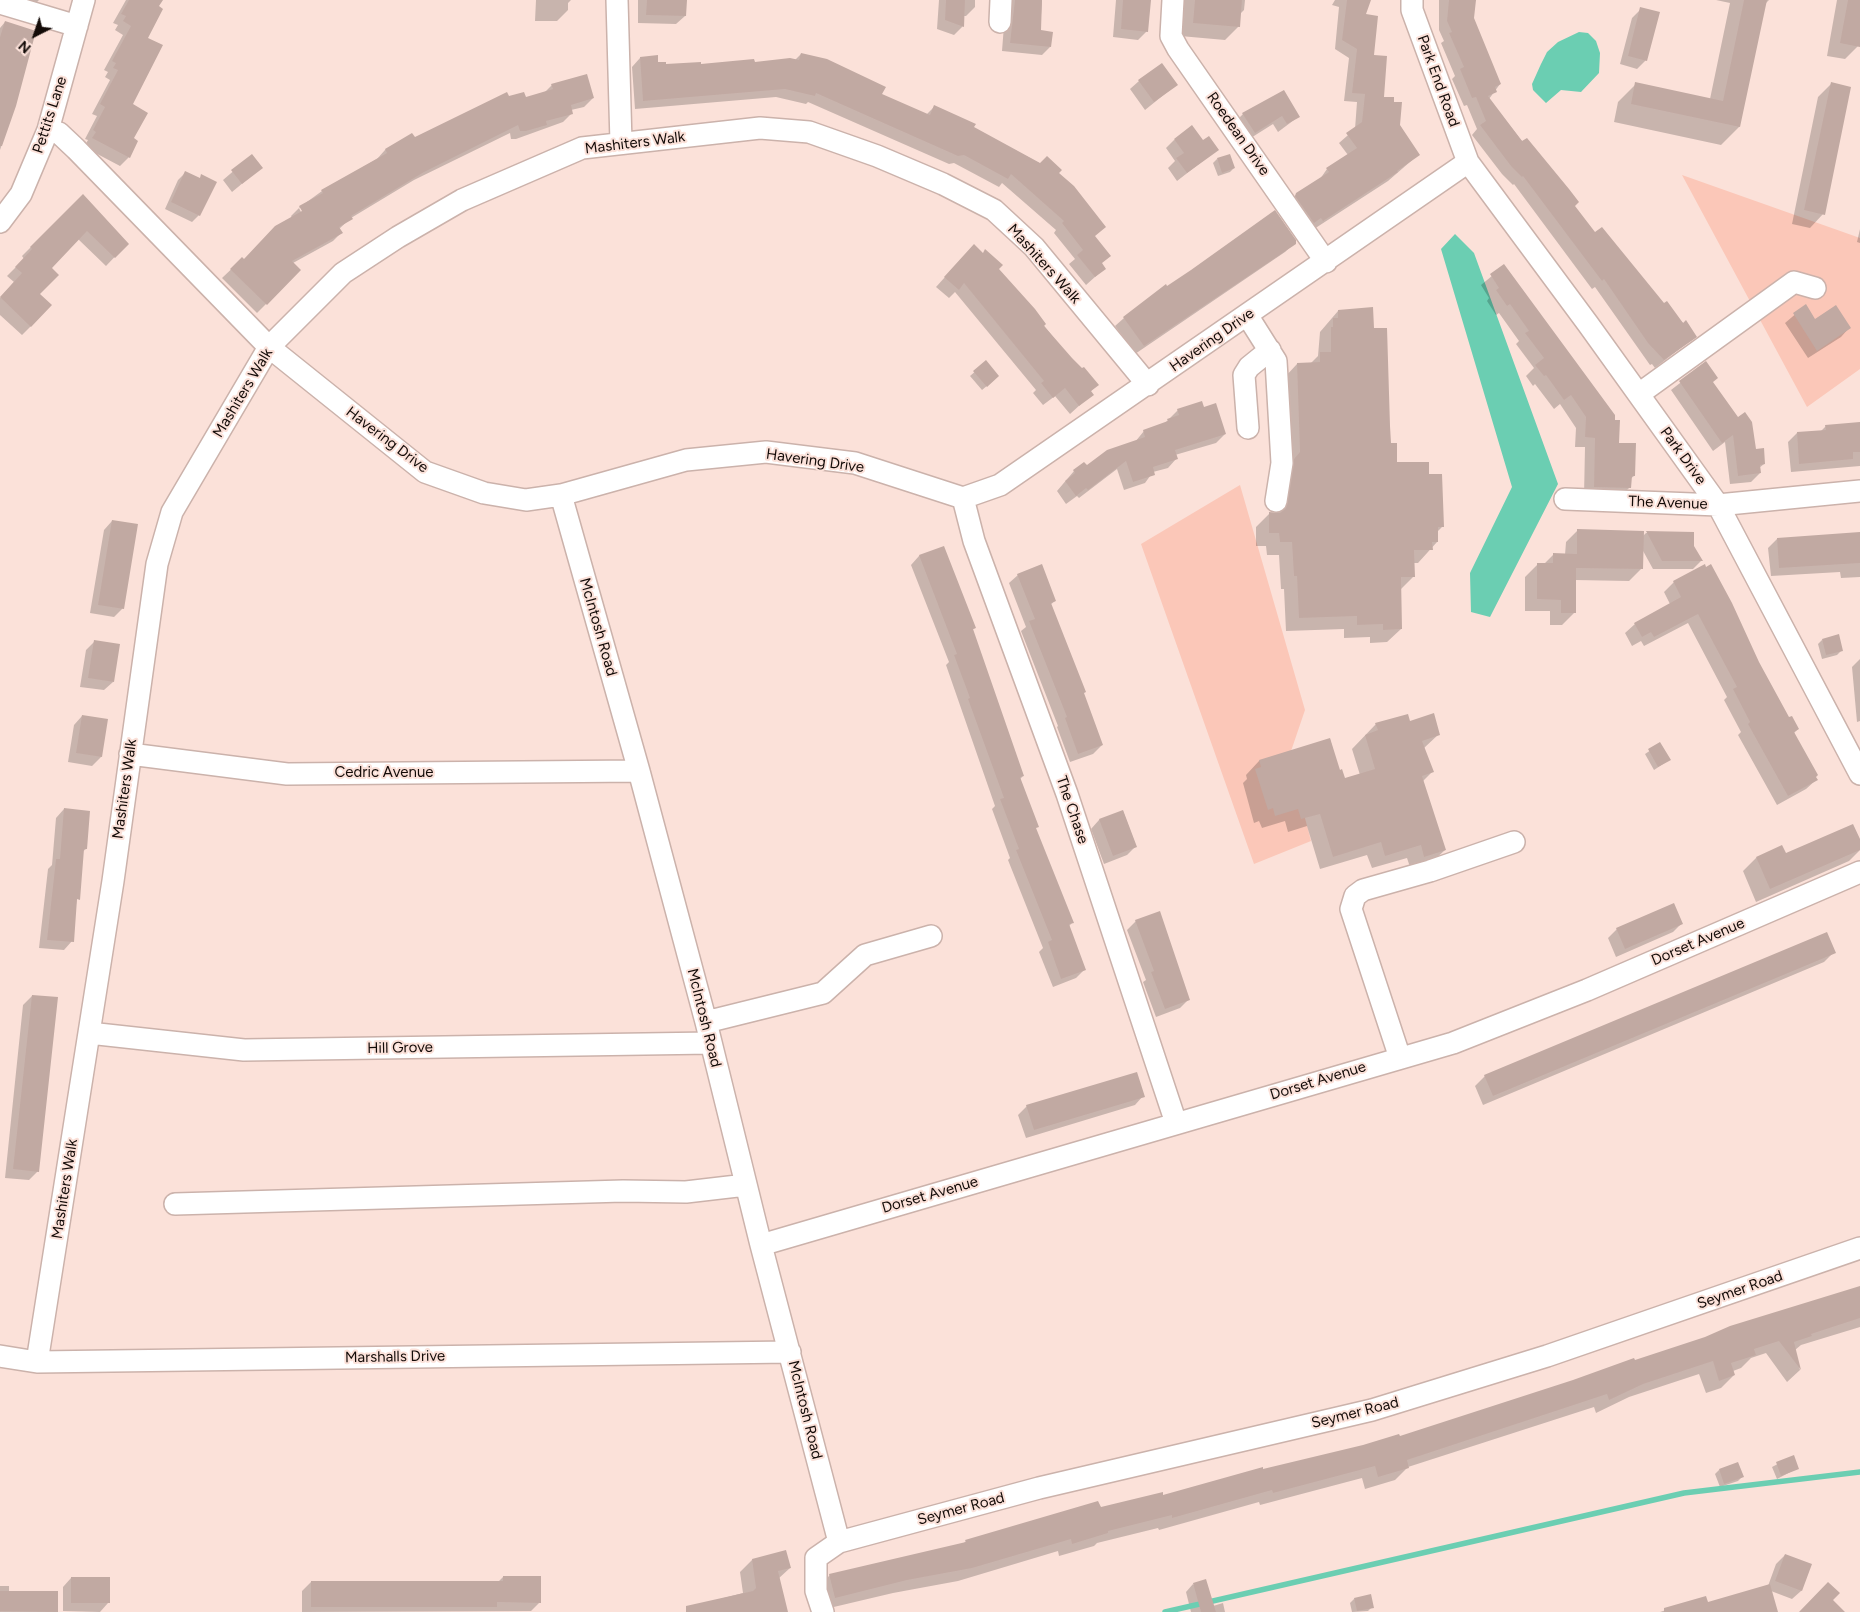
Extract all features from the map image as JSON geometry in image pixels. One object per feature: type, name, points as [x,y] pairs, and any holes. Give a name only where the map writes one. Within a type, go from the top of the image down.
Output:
[{"type":"street","name":"Pettits Lane","points":[[0,222],[20,194],[48,130],[84,0]]},
{"type":"street","points":[[617,0],[621,144]]},
{"type":"street","points":[[1000,0],[1000,22]]},
{"type":"street","name":"Roedean Drive","points":[[1173,0],[1171,36],[1178,49],[1326,262]]},
{"type":"street","name":"Park End Road","points":[[1412,0],[1412,10],[1468,162]]},
{"type":"street","points":[[0,3],[77,26]]},
{"type":"street","name":"Mashiters Walk","points":[[38,1362],[113,882],[157,564],[172,512],[269,347],[343,273],[398,237],[462,200],[582,148],[760,128],[809,132],[877,156],[943,184],[994,210],[1034,248],[1148,385]]},
{"type":"street","name":"Havering Drive","points":[[48,130],[59,134],[76,149],[269,347],[425,472],[484,493],[526,500],[560,495],[686,460],[766,452],[855,463],[963,498],[1000,485],[1148,385],[1468,162]]},
{"type":"street","name":"Park Drive","points":[[1468,162],[1639,394],[1718,505],[1860,774]]},
{"type":"street","points":[[1639,394],[1794,282],[1815,288]]},
{"type":"street","points":[[1247,315],[1276,361],[1282,463],[1276,501]]},
{"type":"street","points":[[1248,428],[1244,375],[1249,367],[1270,350]]},
{"type":"street","name":"The Avenue","points":[[1565,500],[1718,505],[1860,491]]},
{"type":"street","name":"McIntosh Road","points":[[560,495],[639,771],[706,1022],[761,1245],[839,1542]]},
{"type":"street","name":"The Chase","points":[[963,498],[974,541],[1067,794],[1176,1123]]},
{"type":"street","name":"Cedric Avenue","points":[[130,754],[287,774],[639,771]]},
{"type":"street","points":[[1400,1058],[1351,909],[1355,896],[1363,890],[1430,871],[1514,842]]},
{"type":"street","name":"Dorset Avenue","points":[[761,1245],[1453,1043],[1578,993],[1860,872]]},
{"type":"street","points":[[706,1022],[823,993],[865,955],[931,936]]},
{"type":"street","name":"Hill Grove","points":[[89,1034],[244,1050],[711,1043]]},
{"type":"street","points":[[175,1204],[623,1191],[686,1192],[746,1185]]},
{"type":"street","name":"Seymer Road","points":[[823,1612],[816,1590],[816,1558],[839,1542],[1039,1488],[1372,1410],[1547,1356],[1860,1248]]},
{"type":"street","name":"Marshalls Drive","points":[[0,1356],[38,1362],[790,1352]]},
{"type":"shaded area","points":[[1579,32],[1588,33],[1596,41],[1600,53],[1599,73],[1581,92],[1561,90],[1546,103],[1533,90],[1532,84],[1541,64],[1547,52],[1558,42]]},
{"type":"shaded area","points":[[1682,175],[1860,238],[1860,369],[1807,407]]},
{"type":"shaded area","points":[[1455,234],[1474,253],[1558,484],[1490,617],[1471,612],[1470,573],[1512,487],[1441,249]]},
{"type":"shaded area","points":[[1240,485],[1305,710],[1289,757],[1311,841],[1254,864],[1141,544]]},
{"type":"building","points":[[129,0],[163,0],[159,6],[163,9],[148,38],[163,45],[133,104],[148,113],[134,138],[138,141],[130,158],[92,138],[96,132],[93,130],[105,107],[100,104],[118,70],[113,68],[116,63],[112,61],[131,26],[123,21],[126,16],[121,14]]},
{"type":"building","points":[[647,0],[687,0],[686,16],[646,15]]},
{"type":"building","points":[[946,0],[965,0],[964,27],[945,20]]},
{"type":"building","points":[[1015,0],[1042,0],[1041,30],[1053,32],[1051,47],[1010,43]]},
{"type":"building","points":[[1123,0],[1151,0],[1148,32],[1121,29]]},
{"type":"building","points":[[1195,0],[1242,0],[1240,27],[1193,23]]},
{"type":"building","points":[[1347,0],[1371,0],[1366,14],[1378,16],[1374,55],[1387,56],[1384,97],[1394,97],[1394,102],[1402,102],[1400,125],[1420,155],[1398,172],[1323,221],[1321,218],[1314,223],[1295,196],[1296,193],[1329,172],[1326,168],[1357,148],[1346,133],[1362,122],[1365,94],[1352,93],[1357,49],[1342,40]]},
{"type":"building","points":[[1449,0],[1476,0],[1474,18],[1501,84],[1495,87],[1497,92],[1488,96],[1522,141],[1527,138],[1569,189],[1579,202],[1575,206],[1595,232],[1602,227],[1664,303],[1667,301],[1683,323],[1686,320],[1697,337],[1664,360],[1648,343],[1604,279],[1602,281],[1523,176],[1511,166],[1480,125],[1486,121],[1476,97],[1472,98],[1460,69],[1464,67],[1449,33],[1452,32],[1447,21]]},
{"type":"building","points":[[1744,0],[1767,0],[1740,127],[1631,104],[1635,82],[1723,101]]},
{"type":"building","points":[[1848,0],[1860,0],[1860,47],[1840,43]]},
{"type":"building","points":[[1640,7],[1660,12],[1647,61],[1628,56]]},
{"type":"building","points":[[5,21],[36,31],[16,106],[2,146],[0,146],[0,37]]},
{"type":"building","points":[[801,53],[827,59],[886,87],[882,94],[930,115],[934,105],[976,124],[974,127],[1040,163],[1047,156],[1062,170],[1059,173],[1074,186],[1106,227],[1095,236],[1111,256],[1102,263],[1106,269],[1095,277],[1077,255],[1083,250],[1062,223],[1064,221],[1011,174],[1008,179],[964,155],[958,156],[816,93],[815,96],[785,89],[643,101],[640,57],[658,55],[658,62],[666,62],[666,64],[701,62],[701,64],[754,59],[755,62],[790,58],[799,60]]},
{"type":"building","points":[[1162,63],[1178,85],[1154,102],[1138,80]]},
{"type":"building","points":[[587,74],[594,98],[571,105],[573,114],[546,121],[547,125],[526,131],[520,131],[518,125],[424,172],[351,216],[353,219],[339,227],[343,233],[292,261],[301,270],[267,305],[230,269],[242,257],[244,259],[275,226],[302,211],[299,206],[323,193],[321,190],[387,153],[385,149],[412,133],[415,137],[507,92],[509,96],[524,92],[526,97],[553,89],[551,84]]},
{"type":"building","points":[[1831,82],[1851,87],[1825,215],[1804,210]]},
{"type":"building","points":[[1284,90],[1300,117],[1287,124],[1282,116],[1255,133],[1242,113]]},
{"type":"building","points":[[1192,125],[1203,140],[1209,136],[1219,150],[1187,173],[1176,158],[1184,153],[1174,139]]},
{"type":"building","points":[[252,154],[263,168],[242,184],[231,170]]},
{"type":"building","points":[[1230,154],[1235,168],[1222,173],[1217,158]]},
{"type":"building","points":[[185,171],[200,178],[201,174],[217,182],[200,216],[171,202]]},
{"type":"building","points":[[83,194],[129,244],[115,258],[87,231],[52,268],[59,275],[40,294],[52,305],[31,327],[0,297],[22,273],[15,267],[32,249],[30,247]]},
{"type":"building","points":[[1275,210],[1296,240],[1296,244],[1144,346],[1123,317],[1166,284],[1167,286],[1191,270]]},
{"type":"building","points":[[974,244],[983,253],[985,249],[1003,265],[999,269],[1035,309],[1046,324],[1044,326],[1099,385],[1091,391],[1094,395],[1079,406],[1065,388],[1053,398],[1041,383],[1044,381],[964,283],[959,290],[944,277]]},
{"type":"building","points":[[1504,264],[1615,415],[1615,420],[1620,420],[1619,443],[1636,443],[1635,476],[1632,476],[1631,488],[1594,487],[1595,438],[1585,437],[1586,417],[1571,395],[1564,400],[1546,375],[1544,376],[1535,365],[1544,358],[1525,333],[1529,331],[1510,304],[1507,306],[1496,290],[1499,288],[1490,274]]},
{"type":"building","points":[[1806,304],[1815,319],[1836,305],[1851,328],[1817,351],[1793,313]]},
{"type":"building","points":[[1373,307],[1374,328],[1387,328],[1391,443],[1397,443],[1397,462],[1429,462],[1429,474],[1442,474],[1444,527],[1438,527],[1438,542],[1432,542],[1433,550],[1414,550],[1415,577],[1401,577],[1402,629],[1383,630],[1383,624],[1357,625],[1357,616],[1299,618],[1297,576],[1294,576],[1292,542],[1280,542],[1279,533],[1269,533],[1269,512],[1280,513],[1286,508],[1294,459],[1300,452],[1297,363],[1320,362],[1320,352],[1331,352],[1331,327],[1333,327],[1333,318],[1338,318],[1338,310]]},
{"type":"building","points":[[986,360],[999,376],[987,387],[973,371]]},
{"type":"building","points":[[1706,361],[1718,378],[1713,382],[1738,417],[1745,412],[1752,422],[1756,449],[1764,448],[1765,464],[1760,465],[1761,473],[1738,476],[1733,435],[1722,443],[1679,381]]},
{"type":"building","points":[[1202,401],[1204,407],[1216,403],[1226,434],[1175,450],[1178,459],[1153,467],[1155,475],[1133,482],[1126,461],[1088,490],[1086,488],[1076,496],[1065,481],[1075,473],[1073,470],[1084,462],[1087,465],[1107,450],[1145,437],[1143,430],[1179,415],[1177,409]]},
{"type":"building","points":[[1860,422],[1860,452],[1853,452],[1853,459],[1799,464],[1797,432],[1826,430],[1825,425]]},
{"type":"building","points":[[112,520],[138,524],[124,609],[98,605]]},
{"type":"building","points":[[1577,529],[1644,531],[1643,569],[1576,568],[1576,613],[1561,613],[1561,600],[1537,599],[1537,563],[1553,563],[1553,553],[1577,554]]},
{"type":"building","points":[[1646,531],[1694,532],[1694,546],[1703,561],[1662,561]]},
{"type":"building","points":[[1860,532],[1860,563],[1779,568],[1777,538]]},
{"type":"building","points":[[944,546],[976,628],[973,629],[1024,776],[1020,777],[1039,827],[1036,828],[1074,923],[1069,924],[1086,970],[1061,979],[1048,942],[1052,940],[1016,850],[1019,849],[1000,799],[1004,798],[968,699],[970,698],[954,655],[957,654],[919,555]]},
{"type":"building","points":[[1042,564],[1056,601],[1051,603],[1086,692],[1084,693],[1103,745],[1078,754],[1065,718],[1067,717],[1029,621],[1035,619],[1017,574]]},
{"type":"building","points":[[1705,564],[1706,567],[1711,564],[1732,603],[1759,662],[1789,717],[1792,716],[1799,729],[1794,732],[1818,775],[1816,777],[1818,780],[1788,796],[1748,724],[1750,722],[1733,689],[1737,687],[1698,614],[1654,637],[1651,632],[1642,637],[1634,623],[1681,597],[1673,581]]},
{"type":"building","points":[[1839,634],[1843,651],[1826,655],[1822,639]]},
{"type":"building","points":[[94,640],[120,644],[114,682],[88,678]]},
{"type":"building","points":[[1434,713],[1440,735],[1422,741],[1434,772],[1422,776],[1446,850],[1424,857],[1421,845],[1385,856],[1381,842],[1333,857],[1320,814],[1301,819],[1298,809],[1275,816],[1273,808],[1268,810],[1255,769],[1261,767],[1259,760],[1330,738],[1340,770],[1342,769],[1345,778],[1375,769],[1365,735],[1378,730],[1375,723],[1408,714],[1410,721]]},
{"type":"building","points":[[82,715],[108,719],[102,757],[76,753]]},
{"type":"building","points":[[1660,742],[1671,760],[1658,767],[1648,749]]},
{"type":"building","points":[[64,808],[90,811],[87,849],[84,849],[80,900],[77,899],[74,942],[47,940],[56,859],[60,859]]},
{"type":"building","points":[[1123,810],[1137,847],[1113,856],[1099,819]]},
{"type":"building","points":[[1853,824],[1860,839],[1860,850],[1770,889],[1756,857],[1782,845],[1786,853]]},
{"type":"building","points":[[1674,903],[1683,924],[1625,949],[1616,928]]},
{"type":"building","points":[[1160,911],[1190,1000],[1165,1009],[1151,972],[1154,971],[1135,920]]},
{"type":"building","points":[[1827,932],[1836,953],[1493,1096],[1484,1075]]},
{"type":"building","points":[[32,995],[58,997],[39,1172],[13,1169]]},
{"type":"building","points":[[1137,1072],[1145,1097],[1034,1130],[1026,1105]]},
{"type":"building","points":[[1860,1286],[1860,1318],[1811,1334],[1812,1336],[1794,1342],[1801,1370],[1779,1341],[1754,1349],[1756,1355],[1731,1363],[1735,1375],[1719,1381],[1713,1361],[1643,1384],[1609,1400],[1607,1394],[1407,1460],[1409,1468],[1378,1477],[1375,1466],[1273,1493],[1272,1490],[1172,1518],[1172,1515],[1108,1531],[1108,1533],[1072,1544],[1071,1539],[972,1568],[907,1580],[835,1598],[829,1574],[966,1542],[965,1540],[1098,1501],[1101,1507],[1163,1492],[1163,1495],[1263,1467],[1263,1469],[1363,1445],[1399,1434],[1400,1436],[1573,1380],[1634,1358],[1635,1360],[1705,1337],[1730,1326]]},
{"type":"building","points":[[1794,1455],[1799,1469],[1781,1476],[1776,1462]]},
{"type":"building","points":[[1738,1462],[1744,1477],[1724,1484],[1719,1469]]},
{"type":"building","points":[[786,1550],[791,1568],[778,1571],[788,1612],[686,1612],[686,1606],[753,1591],[756,1588],[752,1559]]},
{"type":"building","points":[[1785,1554],[1812,1564],[1802,1591],[1775,1581]]},
{"type":"building","points":[[503,1576],[541,1576],[541,1603],[497,1602],[497,1607],[311,1607],[311,1581],[503,1581]]},
{"type":"building","points":[[71,1577],[110,1577],[110,1603],[71,1603]]},
{"type":"building","points":[[1206,1579],[1216,1612],[1201,1612],[1193,1583]]},
{"type":"building","points":[[1828,1582],[1840,1593],[1833,1600],[1845,1612],[1799,1612]]},
{"type":"building","points":[[1770,1584],[1778,1612],[1664,1612],[1664,1608],[1706,1596],[1708,1602]]},
{"type":"building","points":[[0,1591],[58,1591],[58,1612],[0,1611]]},
{"type":"building","points":[[1371,1594],[1374,1608],[1357,1611],[1354,1598]]},
{"type":"waterway","points":[[1165,1612],[1684,1493],[1860,1472]]}]
